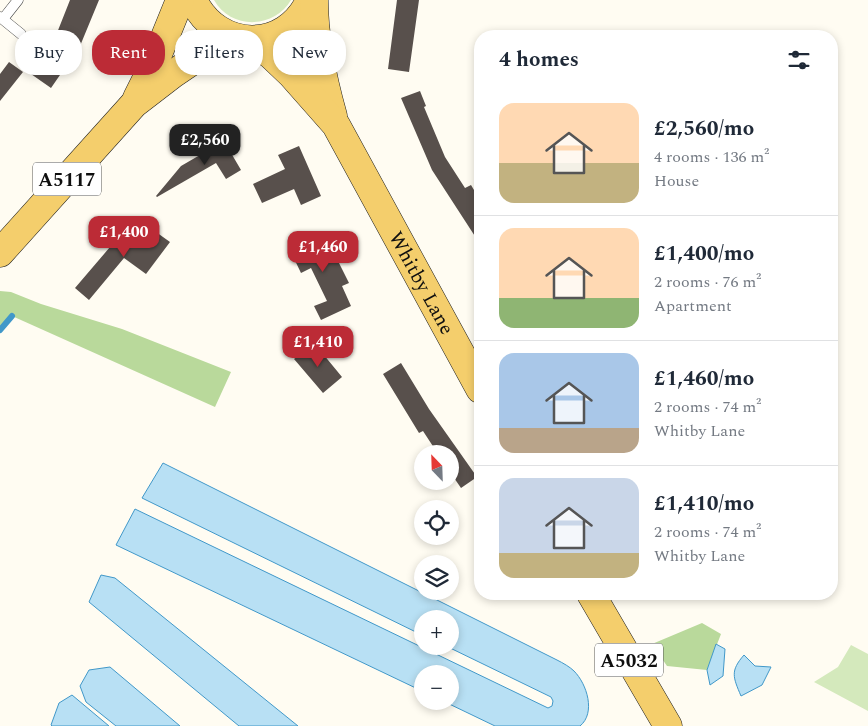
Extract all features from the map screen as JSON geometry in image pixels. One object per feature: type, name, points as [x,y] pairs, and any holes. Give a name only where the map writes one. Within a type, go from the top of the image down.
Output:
[{"type":"main road","name":"A5117","points":[[134,104],[154,64],[180,0]]},
{"type":"main road","name":"Whitby Lane","points":[[193,0],[199,13],[214,28],[219,30]]},
{"type":"main road","name":"A5117","points":[[263,38],[271,37],[290,28],[312,0]]},
{"type":"main road","name":"Whitby Lane","points":[[312,0],[319,59],[336,124]]},
{"type":"main road","name":"Whitby Lane","points":[[263,51],[291,74],[336,124],[474,379]]},
{"type":"main road","name":"A5117","points":[[0,253],[134,104],[175,73]]},
{"type":"main road","name":"A5032","points":[[594,600],[668,726]]},
{"type":"lane","points":[[17,30],[1,18],[18,0]]},
{"type":"green space","points":[[214,0],[291,0],[284,10],[274,16],[264,21],[252,22],[241,21],[231,17],[221,10]]},
{"type":"green space","points":[[0,291],[11,292],[41,304],[122,329],[231,372],[215,407],[12,316],[0,330]]},
{"type":"green space","points":[[702,623],[721,634],[707,670],[667,666],[652,644]]},
{"type":"green space","points":[[851,645],[868,654],[868,711],[814,682],[838,667]]},
{"type":"water","points":[[163,463],[414,588],[414,600],[437,600],[457,610],[414,610],[414,631],[142,498]]},
{"type":"water","points":[[135,509],[414,643],[414,655],[438,655],[459,665],[414,665],[414,687],[116,545]]},
{"type":"water","points":[[101,575],[115,578],[298,726],[239,726],[89,602]]},
{"type":"water","points":[[459,611],[566,665],[574,671],[583,683],[589,706],[588,714],[580,726],[495,726],[459,709],[459,665],[548,708],[552,706],[553,701],[551,697],[459,652]]},
{"type":"water","points":[[716,644],[725,649],[723,676],[710,685],[707,670]]},
{"type":"water","points":[[744,655],[755,666],[771,667],[762,685],[741,696],[734,674],[736,665]]},
{"type":"water","points":[[110,667],[180,726],[116,726],[86,702],[80,686],[89,670]]},
{"type":"water","points":[[72,695],[109,726],[52,726],[59,703]]},
{"type":"building","points":[[70,0],[99,0],[82,41],[82,30],[58,30]]},
{"type":"building","points":[[397,0],[419,0],[409,72],[388,69]]},
{"type":"building","points":[[9,62],[15,66],[15,75],[21,75],[0,101],[0,74]]},
{"type":"building","points":[[32,75],[60,75],[51,88]]},
{"type":"building","points":[[420,91],[426,106],[424,107],[445,157],[465,188],[471,185],[474,190],[474,235],[432,170],[401,98]]},
{"type":"building","points":[[224,141],[241,170],[226,179],[216,163],[156,196],[181,166]]},
{"type":"building","points":[[299,146],[321,196],[301,205],[294,189],[262,203],[253,184],[285,169],[278,155]]},
{"type":"building","points":[[149,227],[170,242],[146,274],[124,258],[89,300],[75,288],[110,247],[107,245],[119,229],[137,243]]},
{"type":"building","points":[[323,231],[349,283],[342,286],[351,306],[321,320],[314,306],[327,301],[311,268],[301,273],[289,248]]},
{"type":"building","points":[[314,343],[342,377],[323,393],[294,359]]},
{"type":"building","points":[[401,363],[429,409],[454,445],[432,445],[423,431],[419,433],[383,374]]},
{"type":"building","points":[[459,452],[474,473],[474,479],[461,488],[459,485]]},
{"type":"waterway","points":[[0,330],[12,316]]}]
